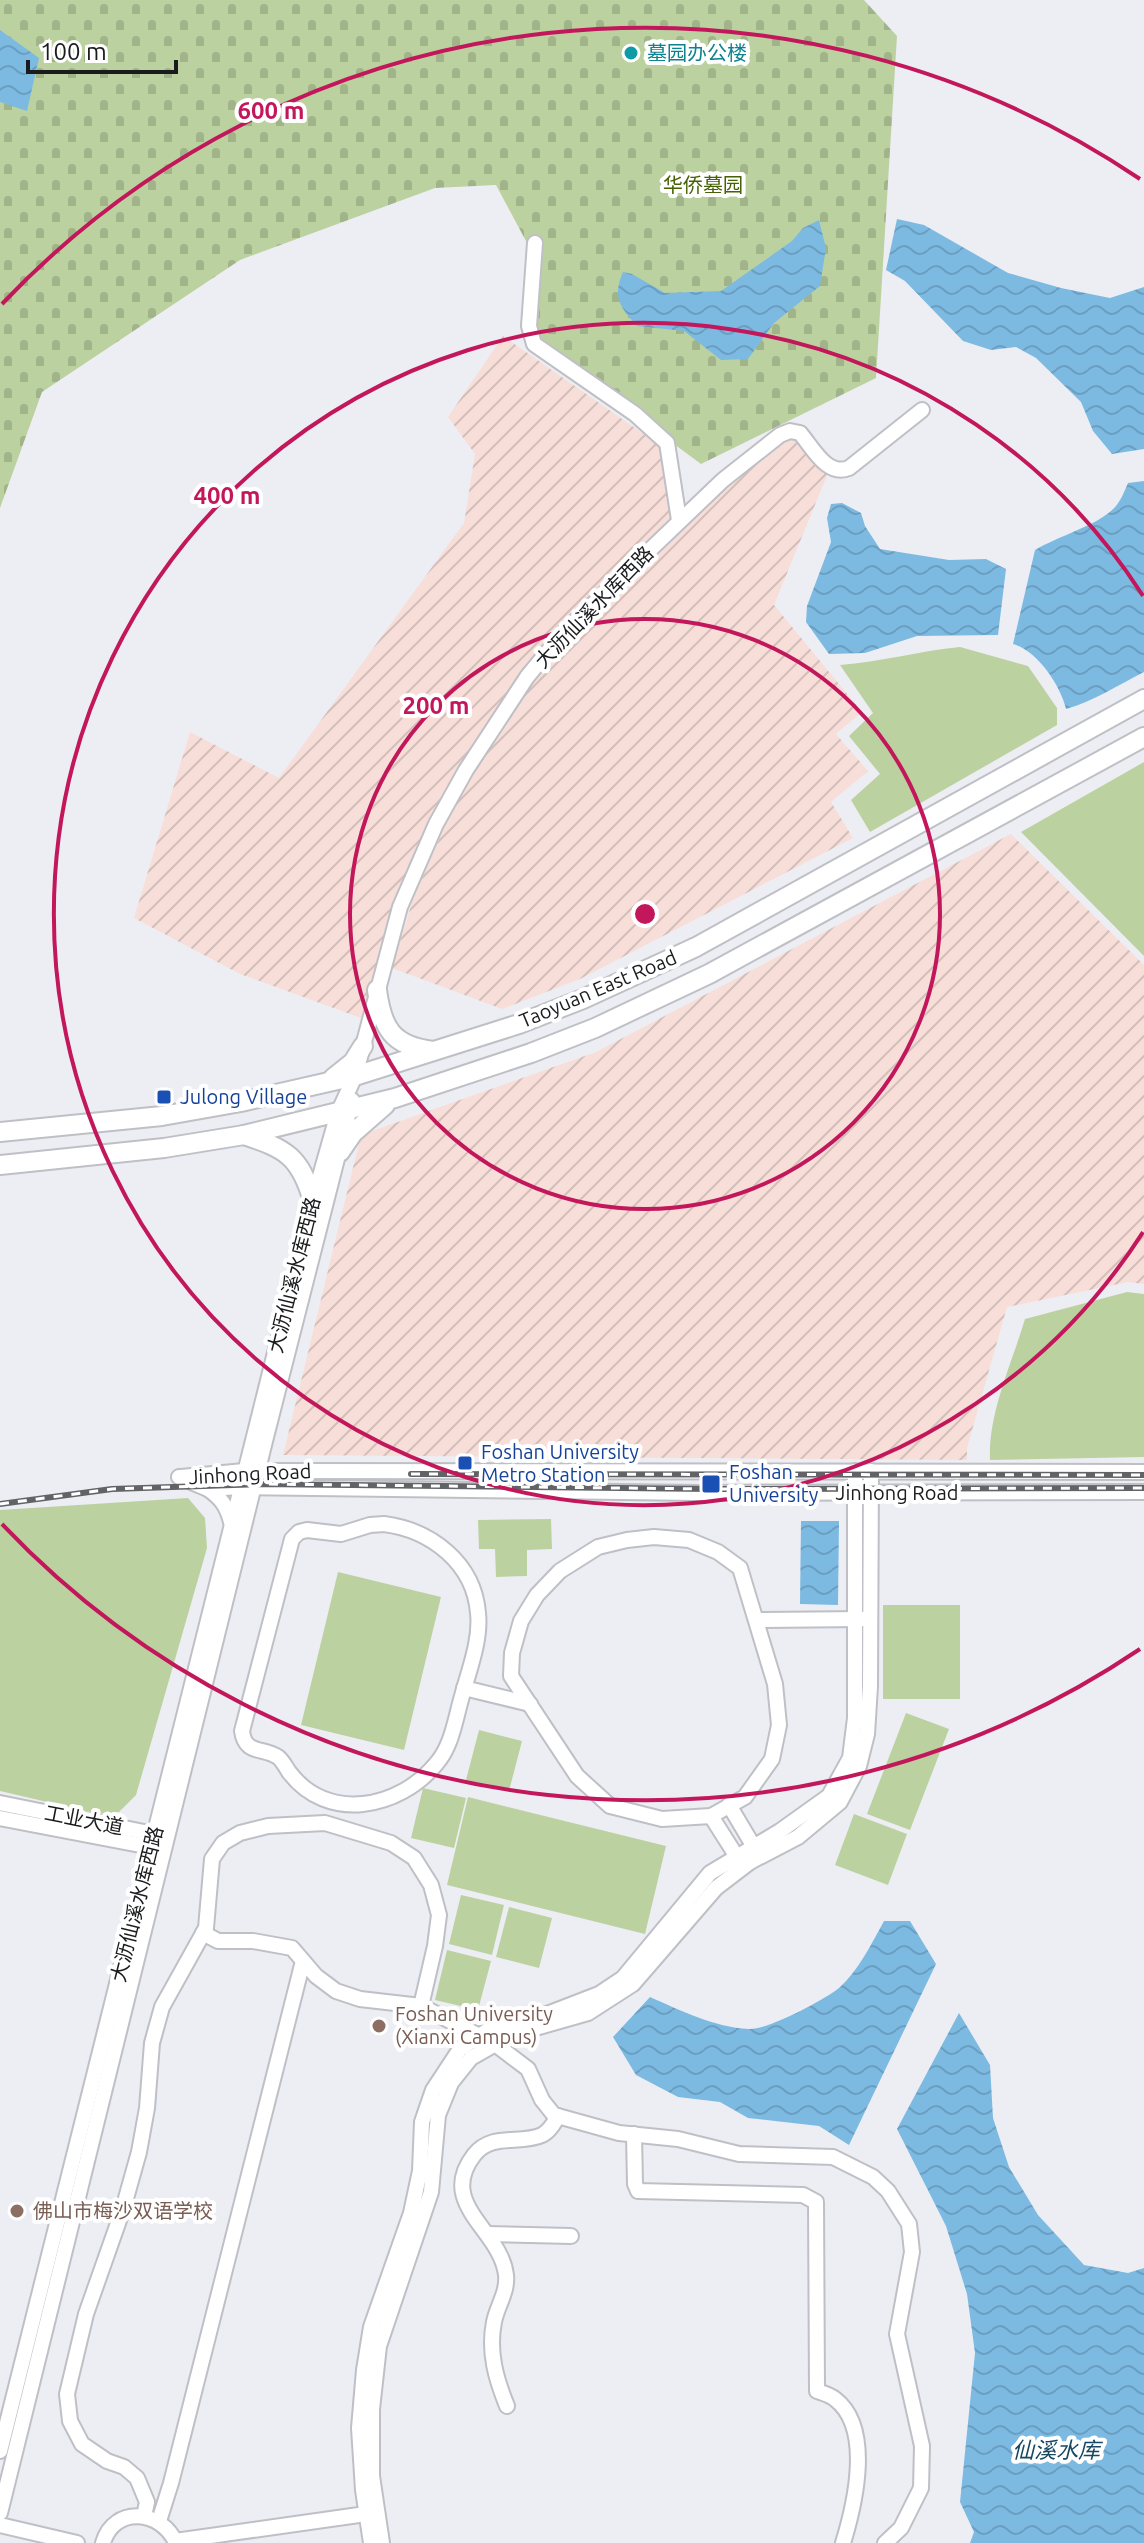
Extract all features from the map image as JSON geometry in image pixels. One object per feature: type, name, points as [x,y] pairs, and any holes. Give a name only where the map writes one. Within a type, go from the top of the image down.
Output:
[{"type":"main road","name":"Taoyuan East Road","points":[[0,1132],[162,1116],[320,1084],[439,1051],[583,999],[696,947],[1144,699]]},
{"type":"main road","name":"Taoyuan East Road","points":[[0,1165],[164,1148],[244,1135],[344,1112],[480,1071],[595,1028],[709,974],[1144,737]]},
{"type":"main road","points":[[377,990],[386,1027],[398,1040],[414,1048],[439,1051]]},
{"type":"main road","points":[[320,1084],[338,1076],[353,1062],[363,1046]]},
{"type":"main road","points":[[340,1152],[371,1115],[395,1098]]},
{"type":"main road","points":[[244,1135],[269,1143],[289,1155],[305,1174],[313,1201]]},
{"type":"street","points":[[535,243],[529,326],[534,344],[635,414],[667,443],[679,520]]},
{"type":"street","name":"大沥仙溪水库西路","points":[[0,2451],[160,1842],[231,1522],[248,1487],[313,1201],[355,1076],[400,907],[430,838],[496,722],[563,633],[723,480],[780,435],[790,431],[800,433],[831,469],[840,471],[849,468],[922,410]]},
{"type":"street","points":[[217,1473],[242,1458],[258,1440],[340,1152],[344,1112]]},
{"type":"street","points":[[258,1440],[274,1463],[285,1471]]},
{"type":"street","name":"Jinhong Road","points":[[1144,1472],[251,1471],[179,1477],[208,1489],[1144,1492]]},
{"type":"street","points":[[371,2543],[372,2409],[379,2346],[431,2192],[438,2115],[451,2083],[471,2058],[511,2035],[588,2013],[633,1984],[754,1847],[829,1796],[850,1758],[855,1718],[855,1471]]},
{"type":"street","points":[[382,2543],[372,2513],[359,2428],[364,2370],[371,2327],[411,2213],[420,2171],[422,2122],[433,2090],[460,2049],[491,2028],[529,2021],[599,1994],[623,1978],[710,1873],[798,1837],[840,1802],[859,1766],[867,1734],[871,1471]]},
{"type":"street","points":[[160,1842],[248,1487]]},
{"type":"street","points":[[208,1489],[227,1507],[231,1522]]},
{"type":"street","points":[[370,1525],[401,1526],[425,1536],[461,1564],[471,1585],[478,1612],[476,1641],[464,1688],[448,1747],[437,1763],[420,1781],[380,1802],[353,1806],[317,1797],[299,1785],[278,1757],[250,1748],[243,1740],[242,1731],[292,1539],[299,1532],[307,1530],[341,1534],[370,1525]]},
{"type":"street","points":[[654,1537],[689,1540],[718,1552],[740,1568],[756,1620],[775,1684],[779,1725],[772,1759],[745,1797],[711,1816],[662,1819],[610,1806],[577,1776],[511,1676],[512,1653],[521,1621],[537,1595],[560,1571],[598,1547],[627,1540],[654,1537]]},
{"type":"street","points":[[756,1620],[870,1619]]},
{"type":"street","points":[[464,1688],[530,1704]]},
{"type":"street","points":[[325,1823],[328,1801]]},
{"type":"street","name":"工业大道","points":[[0,1803],[160,1842]]},
{"type":"street","points":[[729,1805],[754,1847]]},
{"type":"street","points":[[711,1816],[743,1860]]},
{"type":"street","name":"工业大道","points":[[0,1818],[160,1842]]},
{"type":"street","points":[[144,2516],[147,2502],[137,2478],[124,2467],[107,2461],[82,2444],[70,2421],[67,2394],[86,2314],[123,2209],[139,2152],[147,2108],[152,2043],[162,2007],[206,1928],[212,1859],[223,1843],[240,1833],[268,1826],[325,1823],[391,1843],[414,1858],[431,1885],[439,1915],[421,2006]]},
{"type":"street","points":[[203,1933],[218,1941],[253,1941],[292,1948],[316,1976],[336,1991],[360,1999],[421,2006],[495,2044],[528,2069],[542,2100],[554,2115],[619,2133],[704,2143],[739,2154],[833,2157],[873,2177],[888,2191],[909,2224],[912,2252],[897,2334],[922,2446],[921,2488],[901,2528],[885,2543]]},
{"type":"street","points":[[159,2521],[303,1961]]},
{"type":"street","points":[[507,2406],[497,2383],[492,2355],[494,2322],[506,2277],[498,2249],[462,2197],[463,2176],[475,2153],[484,2146],[502,2139],[544,2134],[558,2116]]},
{"type":"street","points":[[634,2134],[635,2184],[638,2191],[803,2195],[816,2202],[817,2391],[834,2398],[847,2413],[855,2434],[857,2454],[852,2513],[843,2543]]},
{"type":"street","points":[[487,2234],[571,2236]]},
{"type":"street","points":[[0,2513],[13,2404]]},
{"type":"street","points":[[142,2488],[171,2483]]},
{"type":"street","points":[[103,2543],[112,2526],[122,2519],[144,2516],[159,2521],[176,2542],[372,2513]]},
{"type":"street","points":[[0,2525],[77,2543]]},
{"type":"shaded area","points":[[503,336],[658,444],[672,519],[559,628],[491,717],[430,821],[392,907],[361,1018],[240,974],[134,918],[190,732],[279,778],[464,523],[475,454],[448,417]]},
{"type":"shaded area","points":[[787,436],[797,436],[828,473],[774,605],[862,712],[836,734],[868,771],[831,802],[853,838],[580,979],[502,1009],[392,968],[413,899],[456,801],[527,686],[566,638],[682,523]]},
{"type":"shaded area","points":[[1011,834],[1144,965],[1144,1284],[1128,1282],[1007,1307],[967,1448],[967,1460],[283,1455],[361,1135],[596,1052]]},
{"type":"green space","name":"华侨墓园","points":[[0,0],[864,0],[897,36],[876,378],[701,464],[525,334],[526,241],[496,185],[435,188],[240,260],[42,392],[0,508]]},
{"type":"green space","points":[[960,647],[1028,666],[1057,708],[1057,725],[870,832],[851,800],[880,774],[849,736],[873,713],[840,665]]},
{"type":"green space","points":[[1144,762],[1144,956],[1021,832]]},
{"type":"green space","points":[[1127,1292],[1144,1294],[1144,1457],[990,1460],[997,1406],[1025,1319]]},
{"type":"green space","points":[[188,1498],[205,1518],[207,1548],[136,1795],[119,1812],[99,1814],[0,1791],[0,1510]]},
{"type":"green space","points":[[551,1519],[552,1549],[527,1550],[527,1576],[496,1577],[495,1549],[479,1549],[478,1520]]},
{"type":"green space","points":[[338,1572],[441,1597],[404,1750],[301,1725]]},
{"type":"green space","points":[[883,1605],[960,1605],[960,1699],[883,1699]]},
{"type":"green space","points":[[906,1713],[949,1729],[910,1830],[867,1814]]},
{"type":"green space","points":[[479,1730],[522,1741],[509,1791],[466,1780]]},
{"type":"green space","points":[[423,1788],[466,1798],[454,1848],[411,1838]]},
{"type":"green space","points":[[468,1797],[666,1846],[645,1934],[447,1885]]},
{"type":"green space","points":[[854,1814],[907,1834],[888,1885],[835,1865]]},
{"type":"green space","points":[[461,1895],[504,1905],[492,1955],[449,1944]]},
{"type":"green space","points":[[509,1907],[552,1918],[539,1968],[496,1957]]},
{"type":"green space","points":[[447,1950],[491,1961],[478,2010],[435,2000]]},
{"type":"water","points":[[0,30],[39,58],[27,111],[0,102]]},
{"type":"water","points":[[897,219],[924,225],[1008,273],[1061,288],[1110,298],[1144,287],[1144,449],[1112,454],[1093,431],[1081,402],[1036,358],[1016,347],[991,350],[963,341],[905,281],[886,270]]},
{"type":"water","points":[[819,220],[826,248],[820,286],[774,323],[748,359],[721,360],[684,331],[637,326],[620,301],[618,288],[623,272],[665,293],[721,291],[792,241],[803,228]]},
{"type":"water","points":[[1144,481],[1144,672],[1066,709],[1047,670],[1031,653],[1013,644],[1035,550],[1100,519],[1116,506],[1128,483]]},
{"type":"water","points":[[842,503],[861,513],[865,526],[880,549],[949,560],[986,559],[1006,569],[998,635],[917,636],[865,653],[829,654],[806,622],[807,606],[831,542],[827,518],[831,504]]},
{"type":"water","points":[[801,1521],[839,1521],[838,1605],[800,1604]]},
{"type":"water","points":[[884,1921],[910,1921],[936,1964],[849,2145],[819,2126],[748,2118],[720,2102],[678,2097],[636,2075],[613,2037],[650,1997],[698,2018],[736,2028],[758,2028],[782,2020],[839,1988],[858,1965]]},
{"type":"water","name":"仙溪水库","points":[[959,2013],[990,2065],[993,2118],[1009,2167],[1038,2215],[1084,2265],[1128,2273],[1144,2268],[1144,2543],[970,2543],[974,2532],[960,2502],[975,2353],[967,2294],[946,2226],[897,2129]]},
{"type":"railway","points":[[411,1474],[1144,1475]]},
{"type":"railway","points":[[0,1504],[112,1489],[260,1484],[712,1489],[1144,1488]]},
{"type":"place","name":"墓园办公楼","points":[[631,53]]},
{"type":"place","name":"Julong Village","points":[[164,1097]]},
{"type":"place","name":"Foshan University Metro Station","points":[[465,1463]]},
{"type":"place","name":"Foshan University","points":[[711,1484]]},
{"type":"place","name":"Foshan University (Xianxi Campus)","points":[[379,2026]]},
{"type":"place","name":"佛山市梅沙双语学校","points":[[17,2211]]}]
